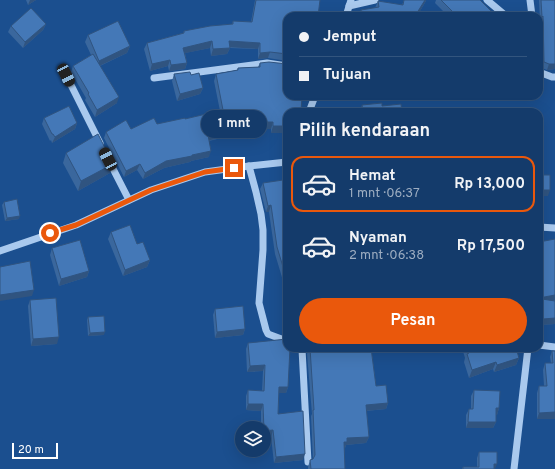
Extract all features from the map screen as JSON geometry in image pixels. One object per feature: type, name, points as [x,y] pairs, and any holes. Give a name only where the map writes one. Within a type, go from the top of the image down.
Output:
[{"type":"street","points":[[350,3],[375,0]]},
{"type":"street","points":[[487,0],[501,12]]},
{"type":"street","points":[[530,0],[532,12]]},
{"type":"street","points":[[154,78],[267,63],[283,65]]},
{"type":"street","points":[[543,74],[555,77]]},
{"type":"street","points":[[66,75],[129,200]]},
{"type":"street","points":[[0,251],[76,225],[151,190],[205,172],[283,162]]},
{"type":"street","points":[[248,166],[256,192],[263,230],[259,302],[268,334],[283,340]]},
{"type":"street","points":[[543,227],[555,228]]},
{"type":"street","points":[[543,346],[555,347]]},
{"type":"street","points":[[302,352],[308,462]]},
{"type":"street","points":[[514,469],[528,352]]},
{"type":"building","points":[[256,0],[320,0],[318,12],[283,12],[283,54],[270,52],[260,53],[260,43],[229,41],[230,48],[213,49],[212,41],[183,48],[187,63],[171,65],[170,60],[152,64],[147,43],[184,33],[184,31],[210,26],[233,24],[233,21],[252,22]]},
{"type":"building","points":[[404,0],[425,0],[418,12],[361,12],[361,10],[379,7],[378,1],[403,5]]},
{"type":"building","points":[[441,0],[480,0],[492,12],[453,12]]},
{"type":"building","points":[[541,0],[555,0],[555,64],[544,62],[543,12],[542,12]]},
{"type":"building","points":[[31,8],[46,24],[25,42],[11,26]]},
{"type":"building","points":[[118,21],[130,46],[99,61],[88,35]]},
{"type":"building","points":[[93,54],[119,97],[97,110],[73,66]]},
{"type":"building","points":[[269,62],[283,64],[283,100],[302,100],[301,108],[283,108],[283,126],[273,126],[273,122],[229,122],[231,130],[208,135],[211,151],[166,161],[145,173],[140,164],[126,171],[106,132],[126,120],[131,129],[154,118],[157,124],[223,110],[216,74],[238,70],[238,68],[260,67],[260,63]]},
{"type":"building","points":[[190,72],[191,75],[199,73],[203,88],[180,94],[174,74]]},
{"type":"building","points":[[382,103],[382,106],[401,104],[402,108],[362,108],[362,105]]},
{"type":"building","points":[[69,106],[77,123],[55,137],[44,118]]},
{"type":"building","points":[[98,134],[113,164],[81,181],[66,153]]},
{"type":"building","points":[[543,175],[550,175],[550,190],[543,190]]},
{"type":"building","points":[[283,180],[283,267],[277,247],[271,205],[268,206],[263,183]]},
{"type":"building","points":[[17,199],[20,216],[7,218],[4,202]]},
{"type":"building","points":[[130,225],[137,244],[143,242],[150,260],[125,270],[111,232]]},
{"type":"building","points":[[555,239],[555,295],[543,297],[543,241]]},
{"type":"building","points":[[80,240],[89,271],[61,279],[52,248]]},
{"type":"building","points":[[30,261],[34,290],[0,295],[0,267]]},
{"type":"building","points":[[56,298],[59,337],[33,339],[30,300]]},
{"type":"building","points":[[543,299],[555,301],[555,318],[543,319]]},
{"type":"building","points":[[243,306],[245,329],[217,332],[215,309]]},
{"type":"building","points":[[104,316],[105,332],[90,333],[88,317]]},
{"type":"building","points":[[283,339],[283,352],[290,352],[288,387],[279,387],[278,414],[303,411],[305,454],[276,457],[273,430],[271,430],[271,421],[264,421],[263,404],[248,404],[248,390],[264,391],[265,365],[250,366],[248,343]]},
{"type":"building","points":[[552,351],[555,351],[555,412],[539,413],[539,386],[547,386],[545,363],[553,363]]},
{"type":"building","points":[[310,352],[372,352],[376,386],[386,385],[388,403],[366,405],[369,437],[347,438],[347,442],[344,442],[345,469],[311,469],[310,460],[313,459],[315,455]]},
{"type":"building","points":[[517,352],[519,358],[497,365],[496,362],[472,370],[467,354]]},
{"type":"building","points":[[474,390],[500,391],[499,408],[496,408],[496,422],[468,422],[469,409],[473,409]]},
{"type":"building","points":[[479,452],[497,452],[497,464],[494,464],[494,469],[463,469],[463,467],[479,467]]},
{"type":"route","points":[[50,233],[76,225],[151,190],[205,172],[234,168]]}]
